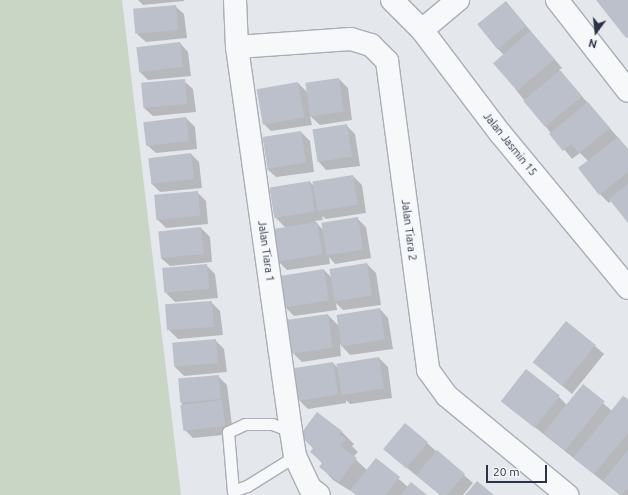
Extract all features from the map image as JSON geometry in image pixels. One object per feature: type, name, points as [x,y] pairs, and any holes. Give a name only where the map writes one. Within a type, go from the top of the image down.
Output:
[{"type":"street","name":"Jalan Tiara 1","points":[[235,0],[237,47],[295,456],[310,488],[319,495]]},
{"type":"street","name":"Jalan Jasmin 15","points":[[392,0],[422,30],[500,133],[628,288]]},
{"type":"street","points":[[422,30],[458,0]]},
{"type":"street","points":[[557,0],[628,91]]},
{"type":"street","name":"Jalan Tiara 2","points":[[237,47],[351,39],[371,45],[388,61],[428,370],[447,396],[567,495]]},
{"type":"lane","points":[[291,431],[272,424],[245,424],[228,432],[233,491],[247,486],[295,456]]},
{"type":"green space","points":[[0,0],[122,0],[181,495],[0,495]]},
{"type":"building","points":[[596,0],[628,0],[628,37],[626,38]]},
{"type":"building","points":[[506,1],[526,26],[497,49],[477,24]]},
{"type":"building","points":[[176,5],[178,30],[135,34],[133,9]]},
{"type":"building","points":[[530,31],[554,59],[517,91],[493,63]]},
{"type":"building","points":[[180,42],[183,67],[139,72],[136,47]]},
{"type":"building","points":[[560,70],[582,96],[545,127],[523,101]]},
{"type":"building","points":[[339,78],[344,112],[310,116],[305,83]]},
{"type":"building","points":[[185,79],[187,104],[143,108],[141,83]]},
{"type":"building","points":[[298,82],[304,117],[263,125],[257,89]]},
{"type":"building","points":[[588,102],[610,128],[579,153],[571,144],[563,151],[549,134]]},
{"type":"building","points":[[186,117],[189,141],[146,146],[143,122]]},
{"type":"building","points":[[347,124],[352,157],[318,162],[312,129]]},
{"type":"building","points":[[301,131],[306,163],[267,169],[262,137]]},
{"type":"building","points":[[618,137],[628,150],[628,172],[599,195],[578,168]]},
{"type":"building","points":[[191,153],[194,179],[151,184],[148,158]]},
{"type":"building","points":[[353,175],[358,205],[317,211],[313,181]]},
{"type":"building","points":[[310,181],[315,212],[274,218],[270,187]]},
{"type":"building","points":[[628,184],[628,223],[609,199]]},
{"type":"building","points":[[198,191],[200,216],[156,220],[154,195]]},
{"type":"building","points":[[358,217],[363,250],[327,255],[321,223]]},
{"type":"building","points":[[317,222],[322,255],[279,261],[274,229]]},
{"type":"building","points":[[201,227],[204,254],[161,258],[158,231]]},
{"type":"building","points":[[367,263],[372,296],[335,302],[329,269]]},
{"type":"building","points":[[207,264],[209,289],[164,293],[162,268]]},
{"type":"building","points":[[324,269],[329,301],[284,308],[279,276]]},
{"type":"building","points":[[212,301],[214,327],[167,330],[165,304]]},
{"type":"building","points":[[380,308],[385,340],[342,346],[337,315]]},
{"type":"building","points":[[328,314],[333,348],[292,353],[287,320]]},
{"type":"building","points":[[566,321],[596,345],[562,386],[533,362]]},
{"type":"building","points":[[216,339],[218,363],[174,367],[172,343]]},
{"type":"building","points":[[379,357],[384,389],[342,395],[337,364]]},
{"type":"building","points":[[333,362],[338,395],[299,401],[293,368]]},
{"type":"building","points":[[526,369],[560,395],[535,428],[501,401]]},
{"type":"building","points":[[219,375],[221,399],[180,402],[178,379]]},
{"type":"building","points":[[583,384],[605,402],[565,451],[543,433]]},
{"type":"building","points":[[623,396],[628,399],[628,433],[594,474],[573,458]]},
{"type":"building","points":[[222,400],[225,426],[183,431],[180,405]]},
{"type":"building","points":[[317,412],[342,431],[339,434],[346,439],[340,446],[357,458],[339,482],[319,467],[323,462],[310,452],[314,447],[299,436]]},
{"type":"building","points":[[405,423],[428,442],[406,468],[383,449]]},
{"type":"building","points":[[437,450],[465,474],[447,495],[441,495],[416,475]]},
{"type":"building","points":[[628,450],[628,489],[621,495],[603,481]]},
{"type":"building","points":[[376,458],[400,477],[385,495],[356,495],[350,490]]},
{"type":"building","points":[[477,481],[494,495],[465,495]]},
{"type":"building","points":[[411,482],[427,495],[400,495]]}]
